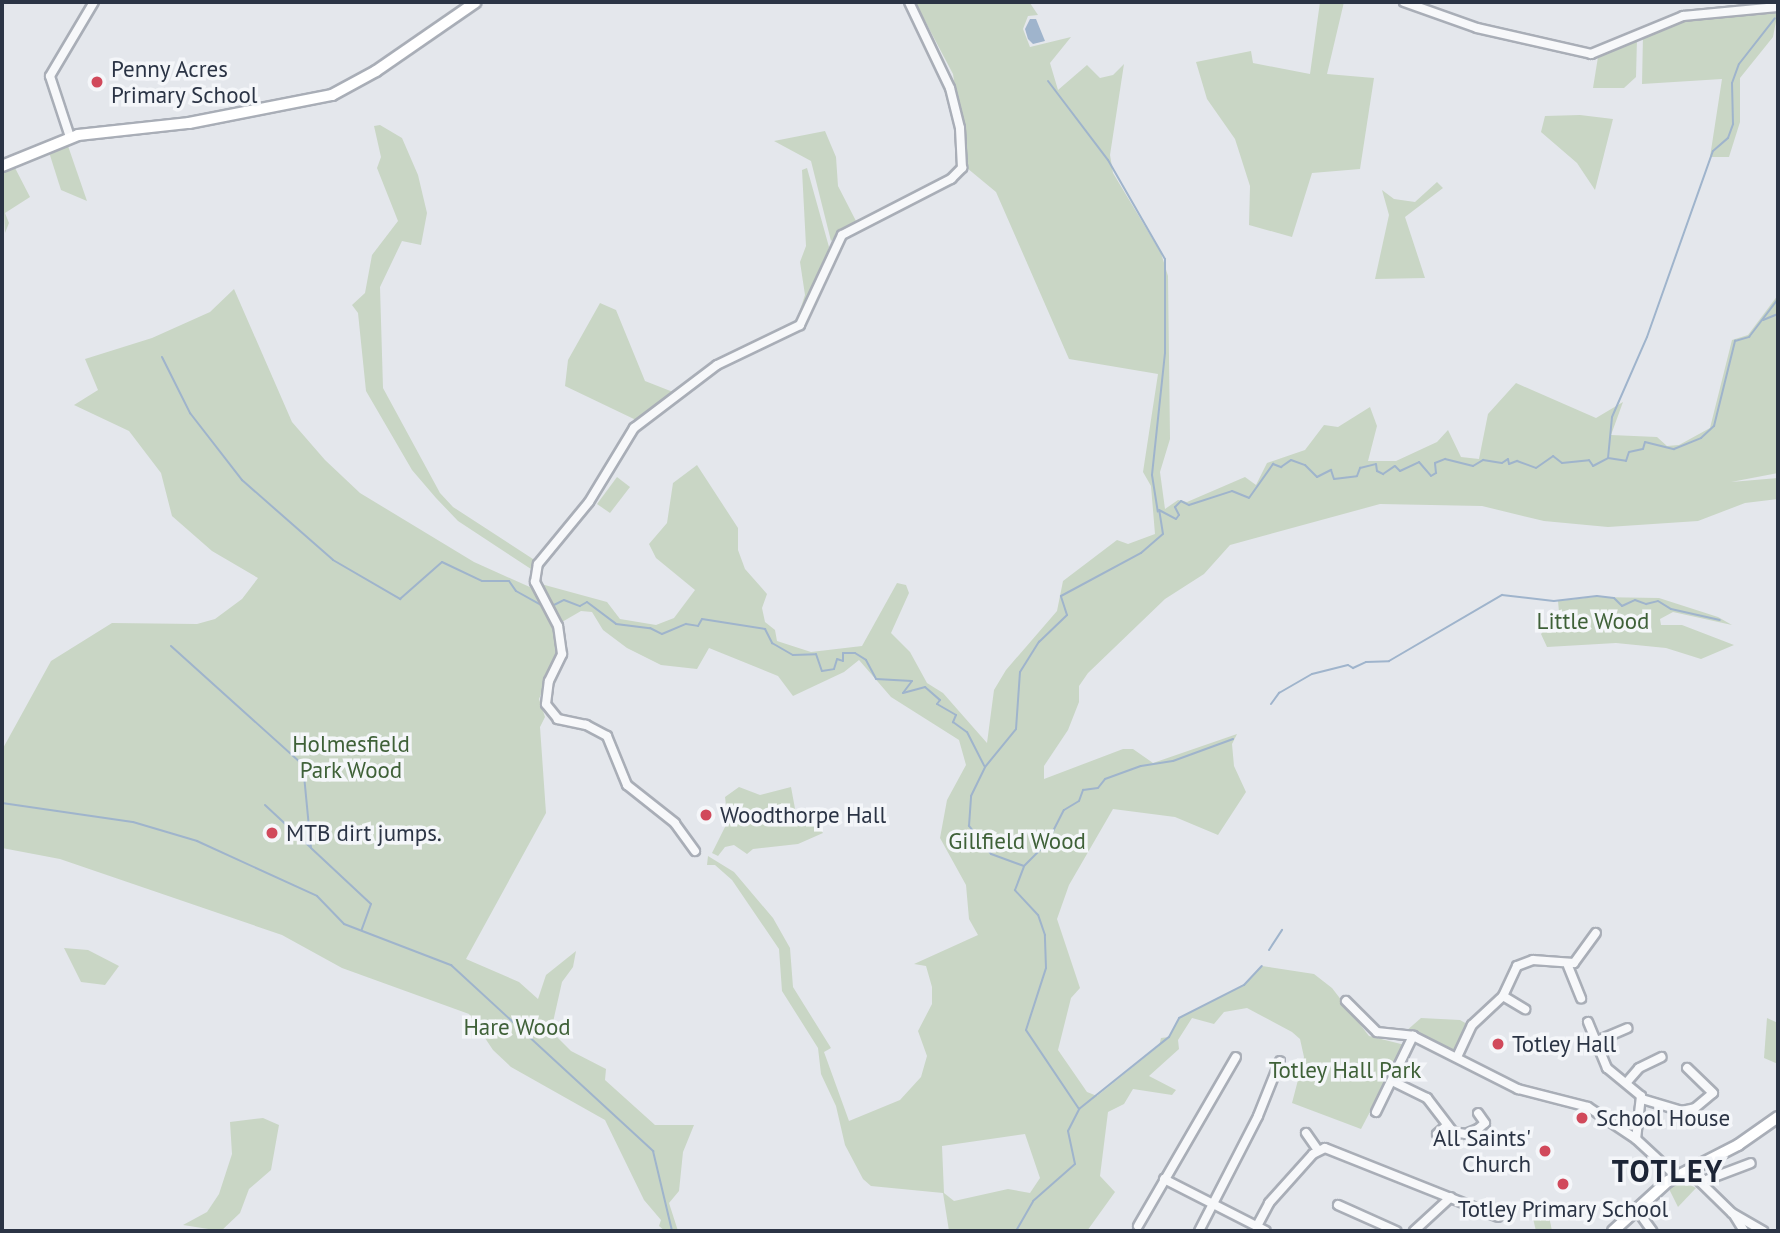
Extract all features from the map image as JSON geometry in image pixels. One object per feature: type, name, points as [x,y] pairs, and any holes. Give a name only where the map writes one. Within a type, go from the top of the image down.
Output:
[{"type":"main road","points":[[2,166],[70,137],[189,123],[332,94],[376,71],[476,2]]},
{"type":"main road","points":[[1613,1231],[1676,1176],[1778,1117]]},
{"type":"street","points":[[70,137],[50,76],[94,2]]},
{"type":"street","points":[[695,850],[675,823],[627,785],[607,736],[552,715],[546,696],[562,654],[558,626],[535,582],[536,570],[589,502],[634,428],[717,365],[800,325],[842,235],[951,178],[962,168],[960,128],[950,88],[909,2]]},
{"type":"street","points":[[1404,2],[1487,31],[1591,54],[1683,16],[1778,7]]},
{"type":"street","points":[[1457,1057],[1472,1026],[1503,996],[1521,962],[1539,960],[1568,965],[1585,954],[1595,933]]},
{"type":"street","points":[[1568,965],[1581,999]]},
{"type":"street","points":[[1503,996],[1525,1009]]},
{"type":"street","points":[[1346,1001],[1373,1030],[1413,1036],[1518,1089],[1588,1107],[1636,1139],[1676,1176]]},
{"type":"street","points":[[1588,1022],[1607,1068],[1627,1082],[1642,1100],[1682,1111],[1695,1108],[1713,1093],[1687,1068]]},
{"type":"street","points":[[1597,1041],[1627,1028]]},
{"type":"street","points":[[1376,1112],[1413,1036]]},
{"type":"street","points":[[1138,1226],[1236,1057]]},
{"type":"street","points":[[1627,1082],[1639,1068],[1662,1057]]},
{"type":"street","points":[[1199,1231],[1258,1116],[1280,1061]]},
{"type":"street","points":[[1392,1081],[1427,1098],[1445,1126],[1462,1135],[1485,1123],[1478,1113]]},
{"type":"street","points":[[1636,1139],[1642,1100]]},
{"type":"street","points":[[1437,1133],[1445,1126]]},
{"type":"street","points":[[1306,1132],[1318,1150]]},
{"type":"street","points":[[1257,1226],[1269,1203],[1318,1150],[1332,1148],[1498,1217]]},
{"type":"street","points":[[1701,1182],[1751,1163]]},
{"type":"street","points":[[1688,1170],[1732,1213],[1744,1231]]},
{"type":"street","points":[[1164,1179],[1266,1231]]},
{"type":"street","points":[[1414,1231],[1451,1197]]},
{"type":"street","points":[[1338,1205],[1396,1231]]},
{"type":"street","points":[[1637,1210],[1652,1231]]},
{"type":"street","points":[[1732,1213],[1763,1231]]},
{"type":"green space","points":[[915,2],[1030,3],[1038,15],[1028,16],[1023,29],[1030,47],[1071,37],[1050,63],[1058,90],[1087,65],[1100,78],[1113,75],[1124,64],[1110,155],[1113,173],[1161,253],[1168,276],[1170,439],[1160,472],[1165,509],[1178,500],[1187,502],[1245,477],[1256,485],[1267,463],[1305,450],[1324,425],[1338,427],[1370,407],[1377,426],[1368,461],[1396,461],[1437,442],[1448,430],[1461,457],[1479,459],[1488,414],[1516,383],[1596,418],[1623,402],[1611,435],[1657,437],[1667,446],[1679,445],[1710,428],[1732,340],[1748,335],[1778,295],[1778,473],[1731,482],[1778,478],[1778,499],[1745,503],[1698,521],[1608,527],[1544,521],[1482,506],[1380,504],[1230,545],[1204,574],[1165,599],[1088,673],[1079,686],[1079,702],[1068,730],[1044,766],[1044,779],[1123,749],[1133,749],[1153,763],[1237,734],[1232,744],[1234,766],[1246,792],[1218,835],[1175,817],[1113,809],[1069,885],[1057,919],[1080,988],[1071,998],[1058,1050],[1087,1092],[1097,1096],[1159,1046],[1161,1038],[1169,1037],[1179,1018],[1244,985],[1262,966],[1314,974],[1332,988],[1369,1036],[1405,1045],[1361,1129],[1292,1103],[1304,1057],[1300,1039],[1292,1032],[1247,1008],[1224,1012],[1214,1024],[1192,1018],[1178,1040],[1179,1049],[1149,1076],[1176,1090],[1172,1095],[1133,1089],[1124,1104],[1108,1112],[1100,1176],[1115,1192],[1087,1231],[949,1231],[943,1193],[871,1186],[863,1179],[845,1145],[836,1106],[821,1074],[818,1048],[782,991],[779,949],[732,880],[715,865],[707,865],[708,856],[734,872],[773,918],[790,948],[793,987],[831,1048],[824,1052],[849,1121],[900,1100],[921,1077],[927,1056],[918,1031],[932,1004],[932,987],[926,966],[914,964],[978,935],[969,919],[966,885],[940,838],[947,800],[966,765],[959,740],[891,697],[859,660],[844,672],[793,696],[778,676],[709,648],[697,669],[661,665],[627,648],[603,630],[592,612],[581,611],[562,622],[541,584],[607,602],[620,619],[656,625],[674,618],[695,590],[656,558],[649,544],[667,523],[673,483],[697,465],[738,528],[738,550],[745,569],[767,594],[762,608],[765,622],[775,630],[777,641],[811,652],[862,646],[897,583],[906,585],[909,593],[891,633],[910,652],[927,683],[943,693],[987,743],[994,690],[1006,670],[1057,611],[1063,581],[1117,540],[1128,544],[1155,534],[1151,486],[1143,472],[1158,374],[1069,359],[996,192],[967,168],[953,74]],"holes":[[[1025,1134],[1040,1178],[1030,1193],[1008,1189],[954,1201],[944,1193],[942,1146]]]},
{"type":"green space","points":[[1320,2],[1344,2],[1327,74],[1374,78],[1360,169],[1312,173],[1292,237],[1249,225],[1250,186],[1235,139],[1207,99],[1196,62],[1251,51],[1253,63],[1310,74]]},
{"type":"green space","points":[[1778,11],[1773,37],[1740,78],[1740,122],[1729,157],[1710,157],[1722,79],[1642,84],[1643,35],[1703,15]]},
{"type":"green space","points":[[1637,38],[1636,77],[1624,88],[1593,88],[1598,57]]},
{"type":"green space","points":[[1580,115],[1613,119],[1595,190],[1577,163],[1541,132],[1545,116]]},
{"type":"green space","points":[[380,125],[402,138],[418,175],[427,213],[421,245],[402,241],[380,287],[383,388],[440,493],[453,507],[536,561],[531,569],[458,521],[436,498],[412,470],[366,391],[358,313],[352,305],[365,293],[372,255],[398,221],[377,168],[381,157],[374,126]]},
{"type":"green space","points":[[825,131],[836,157],[838,186],[856,221],[831,241],[811,161],[774,141]]},
{"type":"green space","points":[[67,143],[87,201],[61,190],[48,149]]},
{"type":"green space","points":[[13,164],[30,197],[5,213],[9,223],[5,233],[2,172]]},
{"type":"green space","points":[[807,168],[829,247],[809,309],[795,325],[805,295],[800,262],[806,246],[802,170]]},
{"type":"green space","points":[[1437,182],[1443,188],[1405,217],[1425,278],[1375,279],[1389,215],[1382,190],[1394,199],[1415,202]]},
{"type":"green space","name":"Holmesfield Park Wood","points":[[234,289],[292,422],[325,460],[360,493],[474,562],[532,588],[555,625],[557,655],[539,699],[545,717],[540,727],[546,813],[466,959],[519,982],[538,999],[546,975],[576,951],[573,967],[562,982],[551,1031],[571,1051],[606,1069],[605,1080],[655,1125],[694,1125],[683,1152],[679,1191],[669,1203],[678,1231],[665,1231],[659,1226],[661,1220],[644,1200],[605,1120],[511,1067],[493,1050],[469,1014],[342,968],[282,935],[60,859],[2,848],[2,750],[51,661],[112,623],[197,624],[215,619],[242,599],[258,578],[212,551],[172,516],[161,473],[129,431],[74,405],[98,390],[85,359],[152,338],[210,312]]},
{"type":"green space","points":[[600,303],[616,310],[645,381],[673,392],[636,420],[565,386],[568,360]]},
{"type":"green space","points":[[617,477],[630,487],[610,513],[597,504]]},
{"type":"green space","name":"Little Wood","points":[[1595,597],[1659,598],[1718,617],[1732,625],[1673,612],[1660,619],[1661,625],[1682,625],[1734,645],[1701,659],[1666,648],[1616,643],[1547,647],[1541,634],[1559,612],[1558,601]]},
{"type":"green space","points":[[739,787],[760,795],[791,787],[796,814],[813,819],[823,833],[798,844],[753,849],[747,854],[734,845],[725,847],[718,856],[712,853],[728,821],[725,797]]},
{"type":"green space","points":[[64,948],[88,950],[119,966],[105,985],[81,982]]},
{"type":"green space","points":[[1421,1018],[1460,1020],[1467,1024],[1455,1050],[1405,1032]]},
{"type":"green space","points":[[1767,1018],[1778,1023],[1778,1064],[1764,1058]]},
{"type":"green space","points":[[263,1118],[279,1125],[271,1170],[249,1189],[240,1213],[221,1231],[183,1225],[207,1212],[219,1194],[232,1154],[230,1122]]},
{"type":"green space","points":[[1685,1182],[1696,1188],[1678,1207],[1668,1187]]},
{"type":"green space","points":[[1547,1206],[1552,1231],[1536,1231],[1531,1210]]},
{"type":"water","points":[[1030,19],[1036,19],[1045,41],[1033,44],[1028,39],[1025,29]]},
{"type":"waterway","points":[[1608,458],[1612,417],[1647,337],[1713,151],[1728,138],[1733,124],[1732,83],[1739,64],[1775,18]]},
{"type":"waterway","points":[[1048,81],[1108,160],[1165,259],[1165,353],[1152,475],[1158,512]]},
{"type":"waterway","points":[[1016,1231],[1033,1201],[1075,1164],[1068,1131],[1079,1109],[1026,1030],[1046,968],[1045,935],[1038,915],[1015,890],[1024,866],[991,854],[969,826],[971,796],[985,767],[1016,729],[1020,672],[1039,642],[1067,615],[1061,596],[1141,553],[1163,534],[1159,510],[1176,519],[1179,515],[1175,507],[1181,501],[1189,505],[1232,491],[1249,498],[1273,464],[1281,467],[1291,460],[1305,465],[1317,477],[1331,470],[1334,479],[1357,476],[1360,468],[1376,464],[1377,471],[1383,474],[1395,466],[1400,471],[1419,462],[1431,476],[1436,473],[1435,463],[1445,459],[1473,466],[1483,460],[1502,463],[1508,459],[1509,464],[1517,461],[1536,468],[1553,456],[1562,463],[1589,460],[1593,466],[1608,458],[1626,461],[1629,452],[1643,449],[1645,442],[1674,449],[1701,438],[1714,426],[1735,341],[1749,337],[1778,299]]},
{"type":"waterway","points":[[1763,320],[1778,314]]},
{"type":"waterway","points":[[162,357],[190,413],[242,480],[333,560],[400,599],[442,562],[482,581],[509,581],[516,591],[543,606]]},
{"type":"waterway","points":[[1271,704],[1279,693],[1312,674],[1348,665],[1353,668],[1366,662],[1389,661],[1502,595],[1554,601],[1597,596],[1614,598],[1622,606],[1635,600],[1646,604],[1658,601],[1671,609],[1720,620]]},
{"type":"waterway","points":[[552,606],[564,600],[580,606],[587,602],[616,624],[650,628],[662,634],[686,624],[698,626],[702,619],[765,629],[772,643],[793,655],[816,654],[822,671],[834,669],[837,659],[843,661],[843,653],[855,653],[866,660],[876,679],[912,681],[903,693],[925,687],[940,700],[937,704],[956,715],[953,722],[967,732],[984,766]]},
{"type":"waterway","points":[[171,646],[303,765],[311,848],[371,904],[362,929]]},
{"type":"waterway","points":[[1025,865],[1047,843],[1064,810],[1079,801],[1083,790],[1098,788],[1105,779],[1141,766],[1173,761],[1233,739]]},
{"type":"waterway","points":[[2,803],[133,822],[197,841],[317,896],[344,924],[451,965],[653,1151],[672,1231]]},
{"type":"waterway","points":[[265,805],[310,847]]},
{"type":"waterway","points":[[1269,950],[1282,930]]},
{"type":"waterway","points":[[1079,1109],[1169,1037],[1179,1018],[1244,985],[1262,966]]},
{"type":"place","name":"Penny Acres Primary School","points":[[97,82]]},
{"type":"place","name":"Woodthorpe Hall","points":[[706,815]]},
{"type":"place","name":"MTB dirt jumps.","points":[[272,833]]},
{"type":"place","name":"Totley Hall","points":[[1498,1044]]},
{"type":"place","name":"School House","points":[[1582,1118]]},
{"type":"place","name":"All Saints' Church","points":[[1545,1151]]},
{"type":"place","name":"Totley Primary School","points":[[1563,1184]]},
{"type":"district","name":"TOTLEY","points":[[1668,1171]]},
{"type":"park label","name":"Gillfield Wood","points":[[1017,841]]},
{"type":"park label","name":"Hare Wood","points":[[517,1027]]},
{"type":"park label","name":"Totley Hall Park","points":[[1345,1070]]}]
